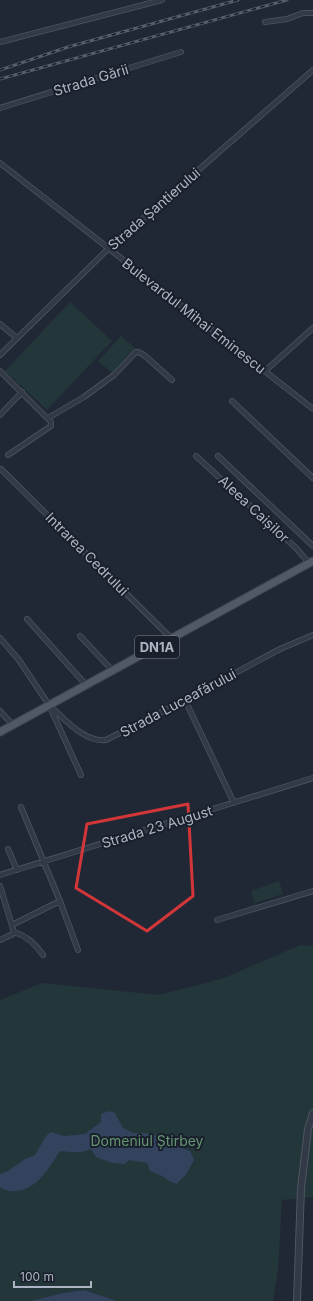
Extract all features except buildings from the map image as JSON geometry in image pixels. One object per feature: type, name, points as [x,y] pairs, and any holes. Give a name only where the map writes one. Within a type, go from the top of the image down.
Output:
[{"type":"main road","name":"DN1A","points":[[0,732],[311,562]]},
{"type":"street","points":[[0,42],[162,0]]},
{"type":"street","points":[[265,22],[287,19],[303,13],[313,13]]},
{"type":"street","name":"Strada Gării","points":[[0,108],[181,52]]},
{"type":"street","name":"Strada Șantierului","points":[[0,355],[109,248],[313,70]]},
{"type":"street","name":"Bulevardul Mihai Eminescu","points":[[0,163],[313,410]]},
{"type":"street","points":[[0,324],[17,338]]},
{"type":"street","points":[[265,371],[313,328]]},
{"type":"street","points":[[48,418],[90,393],[114,375],[136,352],[144,355],[172,380]]},
{"type":"street","points":[[0,371],[51,422],[51,426],[8,455]]},
{"type":"street","points":[[0,415],[22,392]]},
{"type":"street","points":[[232,401],[313,478]]},
{"type":"street","name":"Aleea Caișilor","points":[[196,456],[311,562]]},
{"type":"street","points":[[218,456],[313,546]]},
{"type":"street","name":"Intrarea Cedrului","points":[[1,469],[172,639]]},
{"type":"street","points":[[27,619],[86,686]]},
{"type":"street","name":"Strada Luceafărului","points":[[49,705],[85,736],[101,741],[113,737],[185,700],[280,649],[313,635]]},
{"type":"street","points":[[80,636],[113,671]]},
{"type":"street","points":[[0,638],[19,660],[49,705],[81,775]]},
{"type":"street","points":[[185,700],[234,803]]},
{"type":"street","points":[[0,711],[13,725]]},
{"type":"street","name":"Strada 23 August","points":[[0,875],[313,778]]},
{"type":"street","points":[[21,807],[60,901],[78,950]]},
{"type":"street","points":[[8,849],[17,870]]},
{"type":"street","points":[[0,886],[14,932]]},
{"type":"street","points":[[217,920],[313,891]]},
{"type":"street","points":[[12,925],[60,901]]},
{"type":"street","points":[[0,940],[14,932],[23,934],[33,942],[43,955]]},
{"type":"street","points":[[297,1301],[301,1188],[308,1129],[313,1113]]},
{"type":"highlighted area","points":[[188,804],[193,896],[147,931],[76,888],[87,824]]},
{"type":"green space","points":[[70,302],[112,341],[47,410],[5,371]]},
{"type":"green space","points":[[121,336],[135,348],[112,373],[98,361]]},
{"type":"green space","points":[[279,881],[283,894],[255,903],[251,891]]},
{"type":"green space","name":"Domeniul Știrbey","points":[[300,945],[313,946],[313,1197],[282,1200],[278,1269],[273,1301],[117,1301],[84,1290],[63,1293],[30,1301],[0,1301],[0,1000],[42,983],[159,995],[224,978]]},
{"type":"water","points":[[109,1111],[115,1113],[123,1128],[133,1133],[144,1133],[168,1137],[179,1147],[190,1151],[194,1160],[187,1173],[177,1184],[150,1171],[147,1163],[129,1160],[125,1164],[112,1163],[96,1157],[91,1149],[80,1152],[60,1151],[42,1177],[30,1187],[23,1190],[9,1191],[0,1187],[0,1174],[8,1171],[25,1159],[35,1155],[46,1136],[51,1132],[64,1136],[85,1134],[101,1122],[101,1114]]},
{"type":"water","points":[[84,1290],[117,1301],[30,1301],[63,1293]]},
{"type":"railway","points":[[0,70],[68,47],[238,0]]},
{"type":"railway","points":[[0,79],[287,0]]}]
